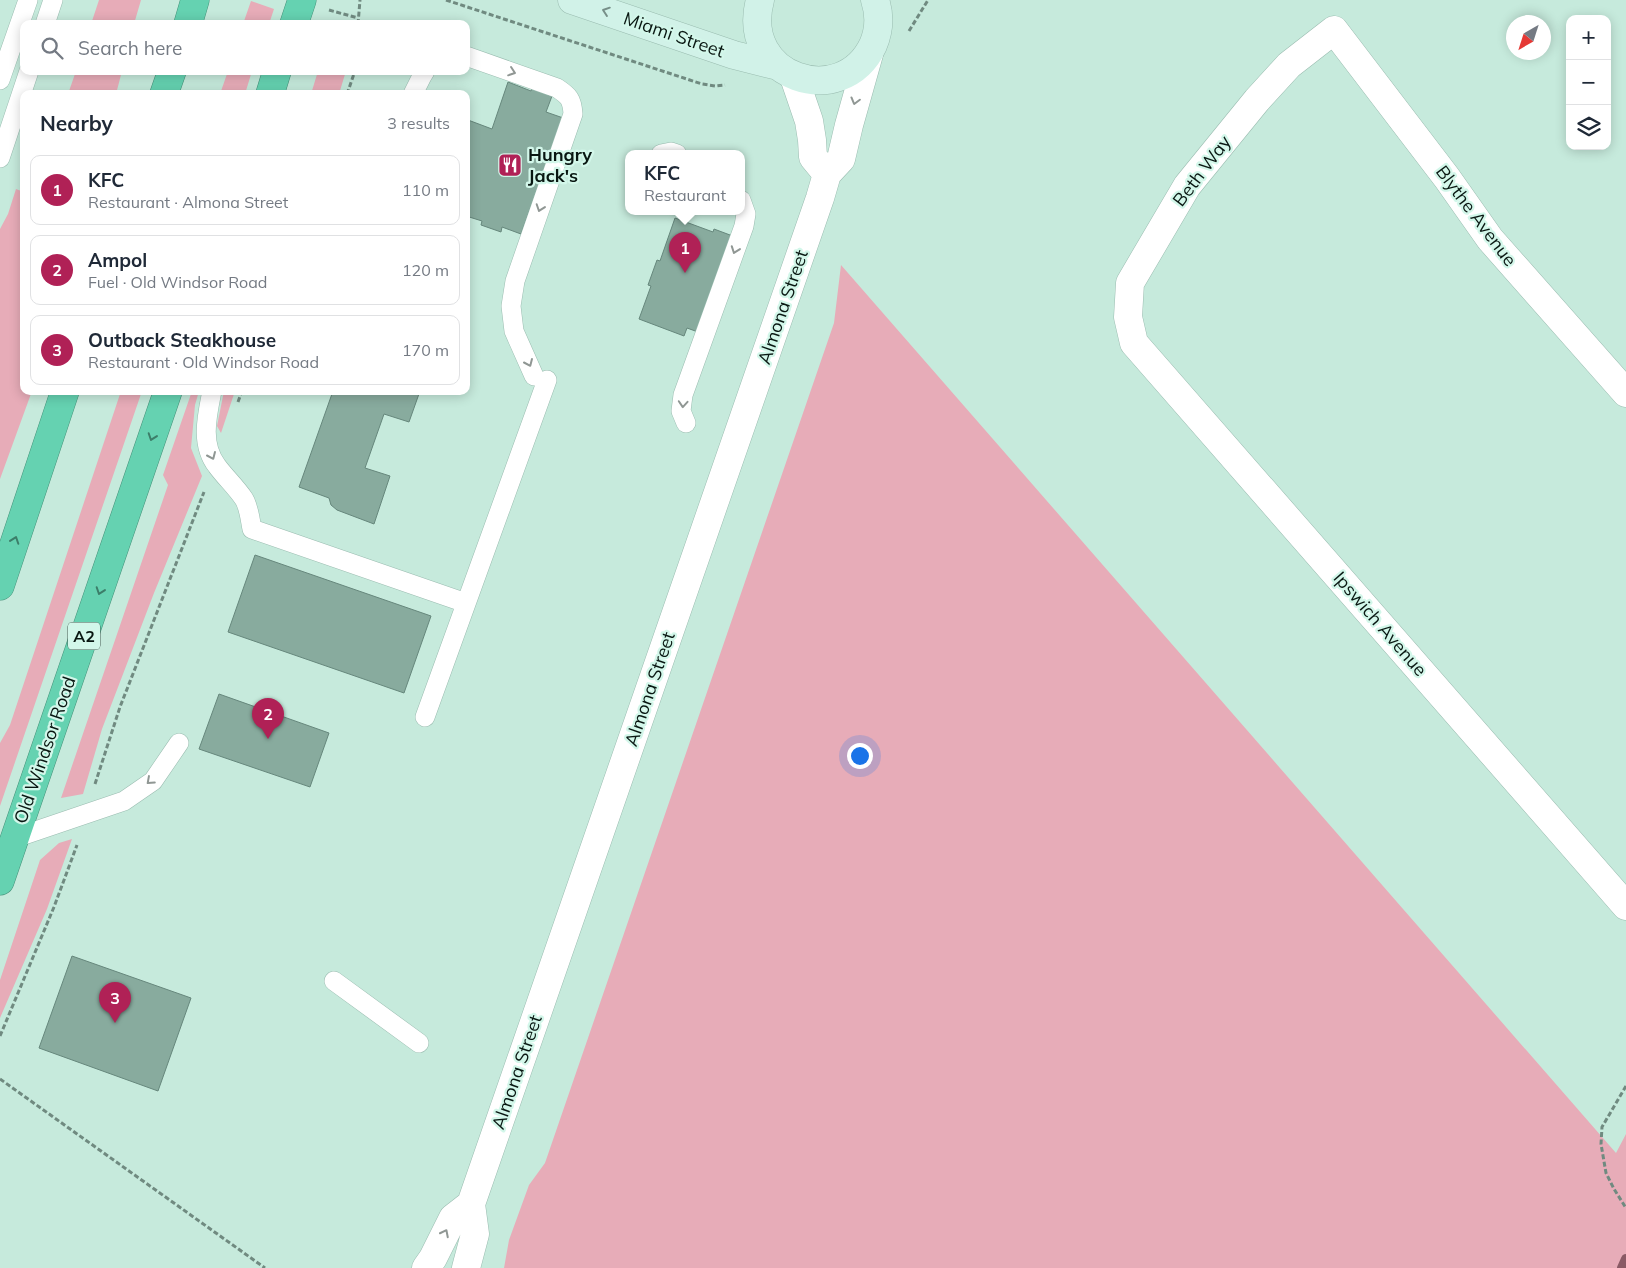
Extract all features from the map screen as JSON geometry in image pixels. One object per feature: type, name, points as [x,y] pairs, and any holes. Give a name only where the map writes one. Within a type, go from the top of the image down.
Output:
[{"type":"highway","points":[[189,20],[195,0]]},
{"type":"highway","points":[[298,20],[314,4]]},
{"type":"highway","points":[[165,90],[171,75]]},
{"type":"highway","points":[[271,90],[276,75]]},
{"type":"highway","points":[[0,586],[64,395]]},
{"type":"highway","name":"Old Windsor Road","points":[[0,881],[167,395]]},
{"type":"street","name":"Miami Street","points":[[572,0],[816,81],[837,78],[856,68],[869,54]]},
{"type":"street","points":[[760,0],[756,14],[757,34],[765,51],[786,71],[809,122],[813,157],[827,174]]},
{"type":"street","points":[[869,54],[876,38],[879,20],[875,0]]},
{"type":"street","name":"Beth Way","points":[[1134,343],[1128,317],[1130,283],[1187,186],[1257,100],[1289,65],[1334,30]]},
{"type":"street","name":"Blythe Avenue","points":[[1334,30],[1447,178],[1490,239],[1626,394]]},
{"type":"street","name":"Almona Street","points":[[466,1268],[476,1234],[471,1204],[804,246],[827,174],[841,159],[869,54]]},
{"type":"street","name":"Ipswich Avenue","points":[[1134,343],[1626,906]]},
{"type":"street","points":[[426,1268],[453,1218],[471,1204]]},
{"type":"lane","points":[[21,20],[28,0]]},
{"type":"lane","points":[[46,20],[53,0]]},
{"type":"lane","points":[[0,80],[20,23]]},
{"type":"lane","points":[[425,717],[466,603],[541,378],[514,331],[511,306],[515,281],[573,114],[572,103],[568,95],[557,88],[470,57]]},
{"type":"lane","points":[[23,90],[28,75]]},
{"type":"lane","points":[[415,90],[423,75]]},
{"type":"lane","points":[[0,158],[20,98]]},
{"type":"lane","points":[[686,423],[681,411],[683,395],[744,226],[745,211]]},
{"type":"lane","points":[[211,395],[207,414],[206,434],[209,451],[216,465],[245,501],[252,529],[466,603]]},
{"type":"lane","points":[[15,838],[124,801],[154,781],[179,743]]},
{"type":"lane","points":[[334,981],[419,1043]]},
{"type":"path","points":[[314,4],[358,18],[360,0]]},
{"type":"path","points":[[446,0],[702,84],[715,86],[732,84]]},
{"type":"path","points":[[348,90],[354,75]]},
{"type":"path","points":[[236,409],[241,395]]},
{"type":"path","points":[[0,1036],[54,907],[80,837],[120,707],[216,465]]},
{"type":"path","points":[[0,1079],[265,1268]]},
{"type":"path","points":[[1626,1086],[1602,1127],[1601,1144],[1606,1173],[1626,1208]]},
{"type":"shaded area","points":[[99,0],[141,0],[135,20],[92,20]]},
{"type":"shaded area","points":[[251,1],[274,9],[270,20],[244,20]]},
{"type":"shaded area","points":[[75,75],[121,75],[117,90],[69,90]]},
{"type":"shaded area","points":[[227,75],[251,75],[246,90],[221,90]]},
{"type":"shaded area","points":[[317,75],[345,75],[340,90],[312,90]]},
{"type":"shaded area","points":[[16,189],[20,190],[20,395],[31,395],[0,479],[0,229],[8,214]]},
{"type":"shaded area","points":[[841,265],[1616,1153],[1626,1134],[1626,1268],[504,1268],[509,1240],[529,1185],[545,1163],[834,323]]},
{"type":"shaded area","points":[[120,395],[141,395],[0,806],[0,743],[10,725]]},
{"type":"shaded area","points":[[191,395],[198,395],[195,405],[191,448],[202,476],[154,593],[102,729],[83,794],[61,798],[168,485],[163,475]]},
{"type":"shaded area","points":[[223,395],[234,395],[221,433],[217,426]]},
{"type":"shaded area","points":[[72,839],[47,909],[0,1018],[0,980],[40,860],[59,843]]},
{"type":"building","name":"Hungry Jack's","points":[[508,82],[531,91],[534,83],[550,89],[548,95],[552,96],[546,112],[569,120],[543,173],[521,234],[502,227],[501,232],[481,225],[482,221],[470,217],[470,121],[492,129]]},
{"type":"building","points":[[675,218],[713,232],[714,229],[738,238],[698,332],[687,328],[684,336],[639,319],[651,286],[648,285],[657,260],[660,261]]},
{"type":"building","points":[[332,395],[419,395],[409,422],[384,414],[365,468],[390,476],[374,524],[337,510],[331,505],[329,498],[299,487]]},
{"type":"building","points":[[255,555],[431,616],[404,693],[228,632]]},
{"type":"building","points":[[219,694],[329,733],[310,787],[199,749]]},
{"type":"building","points":[[72,956],[191,998],[158,1091],[39,1048]]},
{"type":"waterway","points":[[1622,1268],[1626,1259]]},
{"type":"place","name":"Hungry Jack's","points":[[510,165]]},
{"type":"place","name":"KFC","points":[[685,273]]},
{"type":"place","name":"Ampol","points":[[268,739]]},
{"type":"place","name":"Outback Steakhouse","points":[[115,1023]]}]
